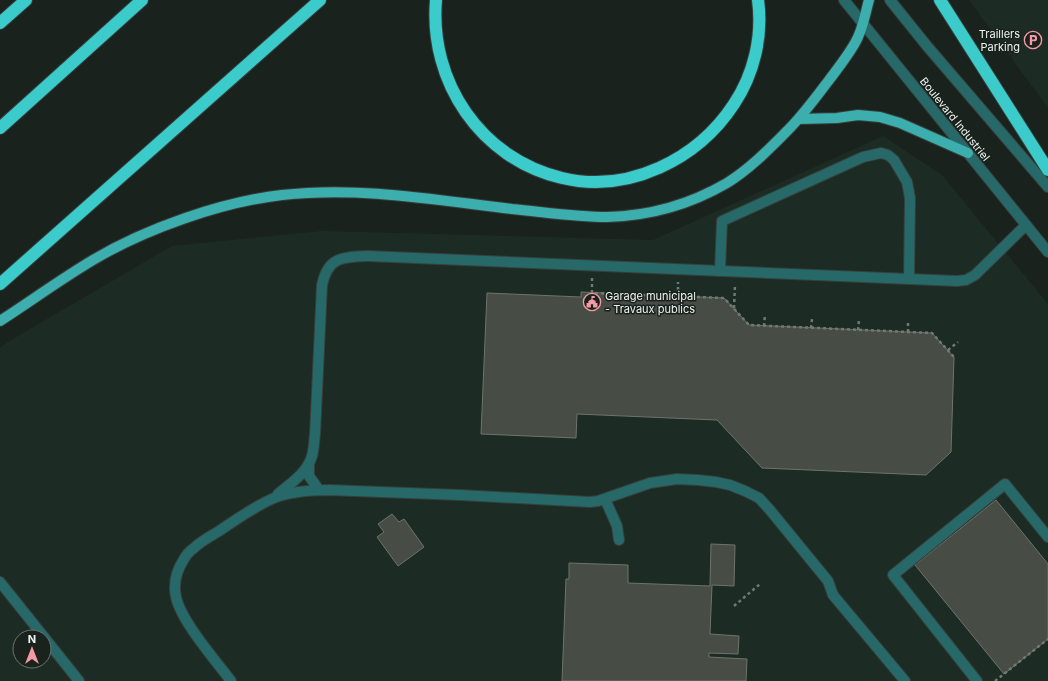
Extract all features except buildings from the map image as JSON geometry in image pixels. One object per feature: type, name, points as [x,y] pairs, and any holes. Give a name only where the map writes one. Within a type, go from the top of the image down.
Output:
[{"type":"highway","points":[[0,23],[26,0]]},
{"type":"highway","points":[[0,128],[142,0]]},
{"type":"highway","points":[[0,284],[320,0]]},
{"type":"highway","points":[[436,0],[436,28],[441,63],[454,96],[477,128],[506,152],[536,169],[564,179],[596,181],[626,178],[657,169],[684,155],[709,136],[720,124],[739,97],[752,67],[758,36],[758,0]]},
{"type":"highway","points":[[940,0],[1048,170]]},
{"type":"main road","points":[[0,321],[44,290],[94,259],[118,247],[178,222],[226,206],[280,195],[310,192],[352,192],[425,198],[580,216],[608,217],[639,214],[664,209],[686,202],[728,182],[758,159],[798,119],[848,55],[863,24],[869,0]]},
{"type":"main road","points":[[798,119],[858,115],[880,117],[900,123],[968,153]]},
{"type":"street","name":"Boulevard Industriel","points":[[844,0],[1048,252]]},
{"type":"street","points":[[890,0],[927,46],[1048,187]]},
{"type":"street","points":[[720,271],[722,221],[863,157],[880,153],[888,155],[894,160],[907,182],[910,198],[909,280]]},
{"type":"street","points":[[274,498],[299,477],[309,465],[313,454],[322,285],[324,275],[329,266],[338,259],[368,256],[957,282],[966,280],[975,275],[1026,225]]},
{"type":"street","points":[[309,465],[309,476],[319,490]]},
{"type":"street","points":[[231,681],[192,628],[183,613],[176,598],[175,584],[177,574],[183,560],[194,548],[258,506],[274,498],[289,493],[319,490],[444,494],[590,502],[605,499],[650,483],[677,479],[698,480],[730,485],[758,498],[770,510],[828,581],[833,595],[905,681]]},
{"type":"street","points":[[977,681],[894,576],[1005,484],[1048,537]]},
{"type":"street","points":[[605,499],[617,526],[619,540]]},
{"type":"street","points":[[0,582],[38,629]]},
{"type":"street","points":[[52,647],[79,681]]},
{"type":"path","points":[[592,277],[592,292],[724,298],[749,325],[932,332],[954,357]]},
{"type":"path","points":[[734,309],[735,283]]},
{"type":"path","points":[[764,326],[766,316]]},
{"type":"path","points":[[811,328],[812,319]]},
{"type":"path","points":[[858,330],[859,320]]},
{"type":"path","points":[[908,322],[908,332]]},
{"type":"path","points":[[948,350],[958,342]]},
{"type":"path","points":[[734,606],[760,584]]},
{"type":"path","points":[[996,681],[1048,639]]},
{"type":"shaded area","points":[[969,0],[1048,0],[1048,107],[1026,78]]},
{"type":"shaded area","points":[[883,136],[942,175],[1048,304],[1048,681],[0,681],[0,348],[6,343],[172,246],[322,231],[653,240]]},
{"type":"place","name":"Traillers Parking","points":[[1033,40]]},
{"type":"place","name":"Garage municipal - Travaux publics","points":[[592,302]]}]
